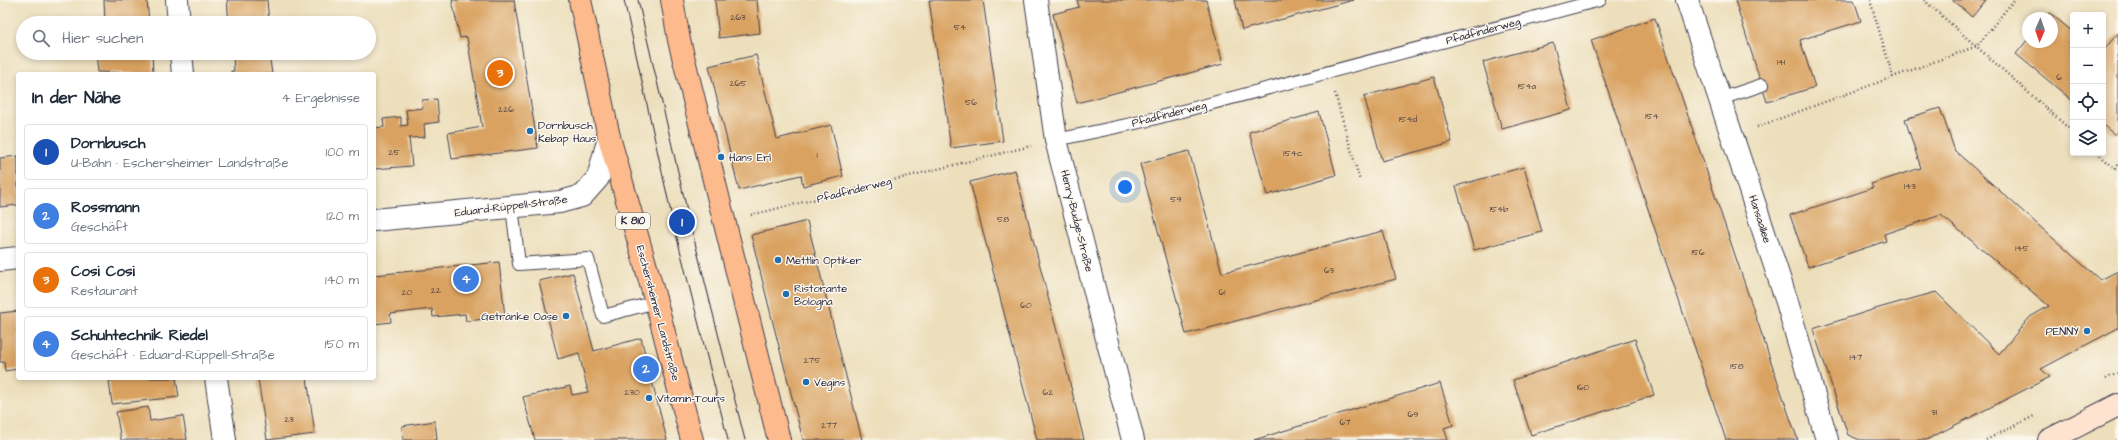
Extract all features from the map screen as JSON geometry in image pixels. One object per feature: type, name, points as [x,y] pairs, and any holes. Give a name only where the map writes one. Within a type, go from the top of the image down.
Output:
[{"type":"main road","name":"Eschersheimer Landstraße","points":[[580,0],[609,137],[656,302],[692,440]]},
{"type":"main road","points":[[672,0],[679,40],[778,440]]},
{"type":"main road","points":[[2049,440],[2118,404]]},
{"type":"street","points":[[177,0],[178,16]]},
{"type":"street","name":"Henry-Budge-Straße","points":[[1036,0],[1056,140],[1133,440]]},
{"type":"street","name":"Hansaallee","points":[[1687,0],[1787,302],[1827,440]]},
{"type":"street","points":[[182,60],[183,72]]},
{"type":"street","name":"Eduard-Rüppell-Straße","points":[[376,220],[560,202],[582,196],[598,178],[609,137]]},
{"type":"street","points":[[0,260],[16,258]]},
{"type":"street","points":[[216,380],[225,440]]},
{"type":"lane","name":"Pfadfinderweg","points":[[1056,140],[1145,121],[1600,0]]},
{"type":"lane","points":[[1720,99],[1762,85]]},
{"type":"lane","points":[[512,207],[519,264],[588,259],[603,316],[656,302]]},
{"type":"path","points":[[1870,0],[1894,77]]},
{"type":"path","points":[[1924,0],[2070,129]]},
{"type":"path","points":[[1732,136],[1977,46],[2014,0]]},
{"type":"path","points":[[1329,72],[1360,181]]},
{"type":"path","name":"Pfadfinderweg","points":[[744,217],[1056,140]]},
{"type":"path","points":[[2100,156],[2118,171]]},
{"type":"path","points":[[2114,169],[2118,164]]},
{"type":"path","points":[[2114,440],[2118,438]]},
{"type":"building","points":[[104,0],[147,0],[148,16],[105,16]]},
{"type":"building","points":[[227,0],[267,0],[268,16],[228,16]]},
{"type":"building","points":[[452,0],[514,0],[538,148],[452,159],[448,133],[482,127],[467,37],[460,38]]},
{"type":"building","points":[[715,0],[757,0],[760,33],[719,38]]},
{"type":"building","points":[[929,0],[983,0],[1003,141],[951,148]]},
{"type":"building","points":[[1077,0],[1206,0],[1223,64],[1077,103],[1053,14],[1079,7]]},
{"type":"building","points":[[1235,0],[1354,0],[1242,30]]},
{"type":"building","points":[[1735,0],[1854,0],[1861,21],[1800,40],[1815,87],[1767,102]]},
{"type":"building","points":[[1952,0],[1986,0],[1972,17]]},
{"type":"building","points":[[1655,18],[1798,440],[1726,440],[1591,40]]},
{"type":"building","points":[[2058,20],[2070,30],[2070,99],[2016,54],[2022,46],[2022,48],[2058,48]]},
{"type":"building","points":[[2118,33],[2118,131],[2115,135],[2106,128],[2106,47]]},
{"type":"building","points":[[1553,43],[1571,110],[1502,129],[1483,62]]},
{"type":"building","points":[[756,55],[777,139],[831,125],[843,176],[803,186],[801,175],[739,190],[709,66]]},
{"type":"building","points":[[96,60],[152,60],[153,72],[97,72]]},
{"type":"building","points":[[233,60],[270,60],[272,72],[231,72],[234,71]]},
{"type":"building","points":[[1434,77],[1452,142],[1382,161],[1364,96]]},
{"type":"building","points":[[437,99],[439,122],[424,124],[425,137],[409,138],[412,166],[376,169],[376,128],[384,127],[383,119],[401,117],[401,126],[408,125],[406,110],[423,108],[422,100]]},
{"type":"building","points":[[1940,108],[1955,151],[2100,280],[2118,271],[2118,328],[2041,369],[2050,377],[1926,440],[1860,440],[1848,435],[1813,329],[1875,309],[1936,292],[1999,354],[2030,317],[2049,306],[1941,215],[1884,234],[1886,241],[1808,267],[1790,215],[1873,188],[1871,184],[1921,168],[1905,119]]},
{"type":"building","points":[[1319,112],[1336,175],[1267,195],[1249,132]]},
{"type":"building","points":[[1189,151],[1222,273],[1383,231],[1396,279],[1186,334],[1140,164]]},
{"type":"building","points":[[16,156],[16,205],[0,207],[0,158]]},
{"type":"building","points":[[1524,167],[1542,232],[1474,250],[1456,186]]},
{"type":"building","points":[[1015,170],[1084,440],[1037,440],[970,182]]},
{"type":"building","points":[[807,221],[862,440],[803,440],[773,323],[751,235]]},
{"type":"building","points":[[499,262],[505,317],[466,321],[465,314],[433,317],[432,309],[390,314],[391,322],[376,324],[376,275]]},
{"type":"building","points":[[573,273],[594,351],[641,338],[667,440],[535,440],[523,397],[570,386],[572,395],[588,392],[579,353],[558,359],[539,281]]},
{"type":"building","points":[[16,311],[16,369],[5,371],[4,362],[0,362],[0,313]]},
{"type":"building","points":[[1635,339],[1654,395],[1531,435],[1513,380]]},
{"type":"building","points":[[176,380],[179,397],[112,404],[109,381]]},
{"type":"building","points":[[258,380],[307,380],[315,434],[267,440]]},
{"type":"building","points":[[1440,383],[1453,425],[1444,428],[1448,440],[1254,440]]},
{"type":"building","points":[[148,407],[150,421],[183,416],[187,440],[121,440],[116,412]]},
{"type":"building","points":[[435,421],[437,440],[403,440],[402,426]]},
{"type":"tram line","points":[[624,0],[673,222],[728,440]]},
{"type":"tram line","points":[[638,0],[690,223],[745,440]]},
{"type":"place","name":"Cosi Cosi","points":[[500,73]]},
{"type":"place","name":"Dornbusch Kebap Haus","points":[[530,131]]},
{"type":"place","name":"Hans Erl","points":[[721,157]]},
{"type":"place","name":"Dornbusch","points":[[682,222]]},
{"type":"place","name":"Mettlin Optiker","points":[[778,260]]},
{"type":"place","name":"Schuhtechnik Riedel","points":[[466,279]]},
{"type":"place","name":"Ristorante Bologna","points":[[786,294]]},
{"type":"place","name":"Getränke Oase","points":[[566,316]]},
{"type":"place","name":"PENNY","points":[[2087,331]]},
{"type":"place","name":"Rossmann","points":[[646,369]]},
{"type":"place","name":"Vegins","points":[[806,382]]},
{"type":"place","name":"Vitamin-Tours","points":[[649,398]]}]
